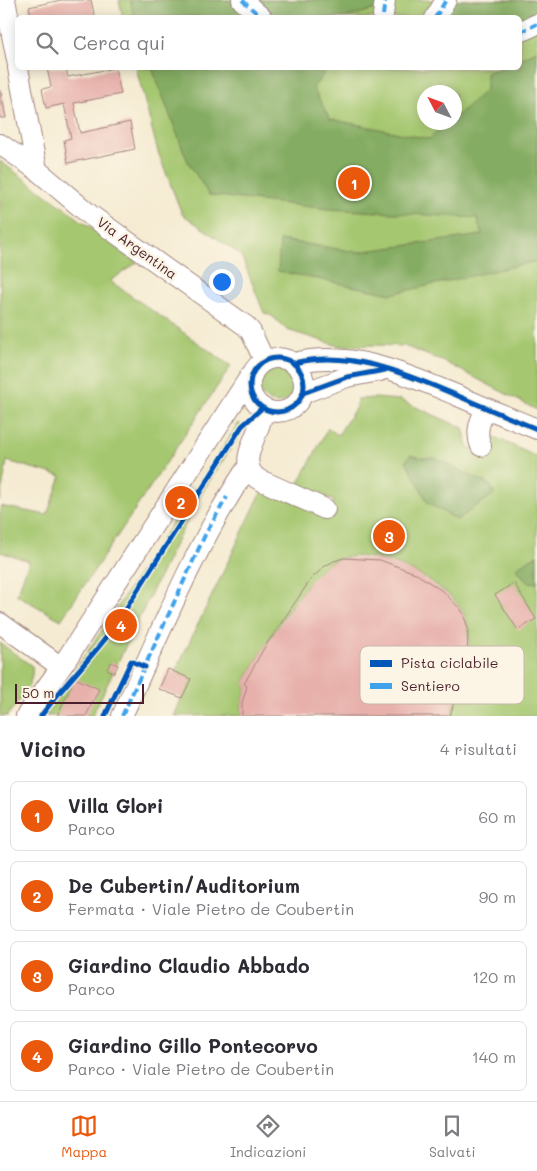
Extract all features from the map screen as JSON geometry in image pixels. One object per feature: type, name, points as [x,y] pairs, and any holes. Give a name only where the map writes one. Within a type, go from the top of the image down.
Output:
[{"type":"street","points":[[5,0],[15,51]]},
{"type":"street","points":[[242,0],[259,15]]},
{"type":"street","points":[[437,15],[446,0]]},
{"type":"street","points":[[522,31],[537,24]]},
{"type":"street","points":[[19,70],[38,170]]},
{"type":"street","name":"Via Argentina","points":[[0,144],[38,170],[89,214],[246,326],[251,332],[264,360]]},
{"type":"street","points":[[26,716],[61,667],[224,419],[256,367],[264,360],[280,357],[294,363],[303,376],[303,393],[294,406],[286,411],[278,412],[263,409],[240,413],[224,419]]},
{"type":"street","points":[[294,363],[311,359],[331,359],[355,361],[390,369],[537,430]]},
{"type":"street","points":[[303,393],[347,377],[390,369]]},
{"type":"street","points":[[251,376],[249,384],[251,394],[255,402],[263,409]]},
{"type":"street","points":[[480,446],[478,427],[486,408]]},
{"type":"street","points":[[263,409],[249,451],[249,466],[253,474],[258,479],[325,508]]},
{"type":"street","points":[[122,716],[205,535],[227,497],[249,466]]},
{"type":"street","points":[[0,623],[61,667]]},
{"type":"green space","points":[[119,0],[537,0],[537,410],[445,362],[404,346],[339,346],[287,330],[272,316],[264,313],[241,255],[182,214],[158,152],[137,70],[522,70],[522,15],[122,15]]},
{"type":"green space","points":[[130,0],[231,0],[244,15],[134,15]]},
{"type":"green space","points":[[254,0],[378,0],[376,9],[355,15],[271,15]]},
{"type":"green space","points":[[454,0],[537,0],[537,18],[522,24],[522,15],[445,15]]},
{"type":"green space","points":[[537,51],[537,261],[391,294],[278,271],[280,240],[358,252],[482,235],[477,218],[328,209],[209,195],[187,160],[153,70],[326,70],[313,88],[330,119],[429,139],[440,130],[462,130],[462,111],[486,90],[486,73],[494,70],[522,70],[522,58]]},
{"type":"green space","points":[[0,161],[138,262],[110,281],[231,366],[61,620],[17,595],[29,561],[0,552],[0,506],[47,515],[61,476],[7,461],[0,501]]},
{"type":"green space","points":[[277,367],[290,372],[295,385],[290,398],[277,403],[264,398],[259,385],[264,372]]},
{"type":"green space","points":[[357,399],[400,400],[463,428],[469,449],[491,442],[490,435],[537,457],[537,716],[450,716],[454,704],[524,704],[524,646],[469,646],[467,623],[460,608],[447,594],[430,581],[410,570],[389,562],[368,557],[349,557],[333,561],[322,569],[296,599],[244,684],[247,686],[242,703],[242,716],[174,716],[190,679],[175,672],[263,489],[328,515],[334,501],[298,485],[328,428],[338,435],[356,407]]},
{"type":"green space","points":[[239,423],[244,428],[204,489],[171,552],[92,716],[45,716]]},
{"type":"green space","points":[[410,455],[435,458],[490,485],[494,494],[457,520],[428,503],[406,461]]},
{"type":"green space","points":[[537,555],[537,583],[527,582],[516,568]]},
{"type":"green space","points":[[0,643],[32,666],[31,680],[28,686],[21,699],[7,716],[0,716]]},
{"type":"building","points":[[61,0],[91,0],[94,15],[31,15],[29,7]]},
{"type":"building","points":[[47,70],[66,70],[68,77],[105,70],[115,70],[121,94],[74,103],[80,133],[130,122],[135,149],[68,163],[64,140],[71,138],[64,104],[46,108],[42,89],[51,87]]},
{"type":"building","points":[[1,91],[6,118],[0,118]]},
{"type":"building","points":[[344,558],[380,560],[415,573],[444,592],[462,611],[468,628],[467,646],[360,646],[360,704],[454,704],[450,716],[242,716],[242,703],[247,686],[244,684],[264,648],[311,579],[325,566]]},
{"type":"building","points":[[514,583],[536,619],[518,630],[495,595]]},
{"type":"building","points":[[111,662],[118,665],[114,673],[107,669]]},
{"type":"building","points":[[168,669],[191,679],[182,698],[159,689]]},
{"type":"building","points":[[75,678],[99,689],[86,716],[57,716]]},
{"type":"marked path","points":[[242,0],[259,15]]},
{"type":"marked path","points":[[383,15],[385,0]]},
{"type":"marked path","points":[[437,15],[446,0]]},
{"type":"marked path","points":[[522,31],[537,24]]},
{"type":"marked path","points":[[122,716],[205,535],[227,497]]},
{"type":"cycle path","points":[[272,358],[282,358],[292,362],[300,370],[304,385],[300,400],[292,408],[282,412],[272,412],[262,408],[254,400],[250,390],[250,380],[254,370],[262,362],[272,358]]},
{"type":"cycle path","points":[[294,363],[315,359],[336,359],[357,361],[377,366],[417,379],[537,429]]},
{"type":"cycle path","points":[[303,393],[347,377],[385,370]]},
{"type":"cycle path","points":[[41,716],[115,626],[242,426],[262,408]]},
{"type":"cycle path","points":[[105,716],[131,661],[145,667]]},
{"type":"place","name":"Villa Glori","points":[[354,183]]},
{"type":"place","name":"De Cubertin/Auditorium","points":[[181,502]]},
{"type":"place","name":"Giardino Claudio Abbado","points":[[389,536]]},
{"type":"place","name":"Giardino Gillo Pontecorvo","points":[[121,625]]}]
